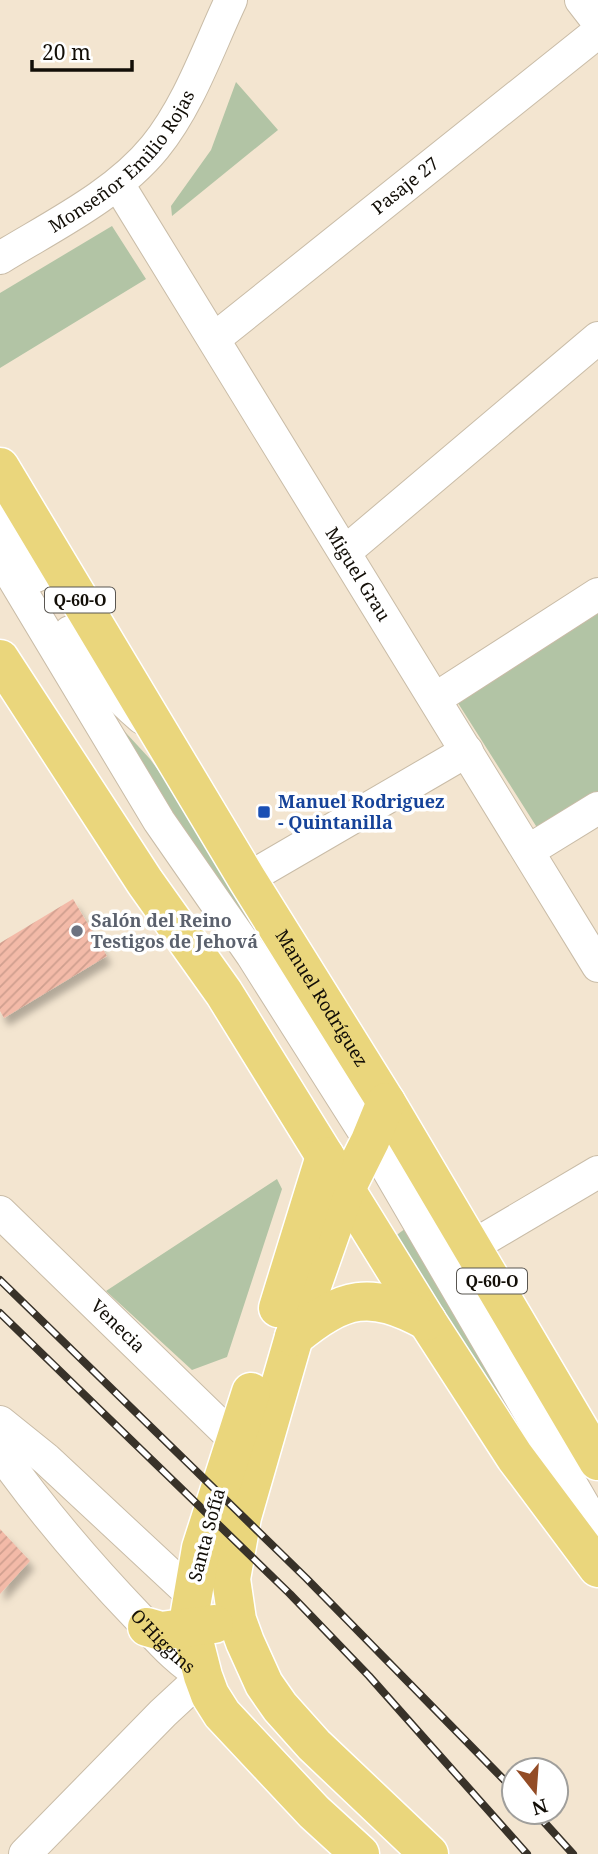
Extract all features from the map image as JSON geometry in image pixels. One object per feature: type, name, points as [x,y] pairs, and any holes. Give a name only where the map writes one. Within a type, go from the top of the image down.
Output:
[{"type":"main road","name":"Manuel Rodríguez","points":[[0,467],[247,879],[386,1101],[598,1461]]},
{"type":"main road","points":[[0,659],[145,882],[224,993],[427,1321],[515,1457],[598,1568]]},
{"type":"main road","name":"Santa Sofía","points":[[237,1620],[232,1578],[236,1543],[294,1337],[346,1189],[386,1101]]},
{"type":"main road","name":"Santa Sofía","points":[[203,1676],[191,1612],[201,1548],[325,1156]]},
{"type":"main road","points":[[294,1337],[327,1313],[345,1304],[365,1300],[391,1304],[427,1321]]},
{"type":"main road","points":[[148,1627],[162,1632],[191,1612],[237,1620],[264,1684],[294,1725],[429,1854]]},
{"type":"main road","name":"O'Higgins","points":[[203,1676],[210,1695],[222,1714],[241,1736],[314,1812],[360,1854]]},
{"type":"street","name":"Monseñor Emilio Rojas","points":[[0,258],[118,184],[155,147],[185,99],[231,0]]},
{"type":"street","points":[[581,0],[598,22]]},
{"type":"street","name":"Pasaje 27","points":[[214,339],[598,32]]},
{"type":"street","name":"Miguel Grau","points":[[118,184],[598,966]]},
{"type":"street","points":[[345,552],[598,338]]},
{"type":"street","points":[[0,516],[96,673],[115,695],[159,732]]},
{"type":"street","points":[[0,556],[159,821],[252,955],[370,1141],[598,1530]]},
{"type":"street","points":[[435,699],[598,594]]},
{"type":"street","points":[[247,879],[467,751]]},
{"type":"street","points":[[527,851],[598,808]]},
{"type":"street","points":[[325,1156],[343,1098]]},
{"type":"street","points":[[471,1247],[598,1172]]},
{"type":"street","name":"Venecia","points":[[0,1212],[236,1441]]},
{"type":"street","points":[[0,1422],[46,1459],[191,1612]]},
{"type":"street","name":"O'Higgins","points":[[0,1452],[24,1487],[75,1549],[189,1668],[203,1676]]},
{"type":"street","points":[[25,1854],[163,1713],[203,1676]]},
{"type":"green space","points":[[236,82],[278,130],[172,216],[171,206],[211,150]]},
{"type":"green space","points":[[112,226],[146,279],[0,368],[0,293]]},
{"type":"green space","points":[[598,585],[598,801],[543,837],[444,681]]},
{"type":"green space","points":[[103,708],[150,759],[177,796],[327,1043],[327,1050]]},
{"type":"green space","points":[[277,1179],[282,1189],[227,1357],[192,1370],[106,1291]]},
{"type":"green space","points":[[406,1228],[546,1469],[531,1454],[394,1237]]},
{"type":"building","points":[[73,899],[107,956],[4,1018],[0,1011],[0,943]]},
{"type":"building","points":[[0,1529],[30,1561],[0,1594]]},
{"type":"railway","points":[[0,1280],[306,1578],[500,1776]]},
{"type":"railway","points":[[0,1313],[290,1594],[369,1676],[527,1854]]},
{"type":"railway","points":[[548,1826],[573,1854]]},
{"type":"place","name":"Manuel Rodriguez - Quintanilla","points":[[264,812]]},
{"type":"place","name":"Salón del Reino Testigos de Jehová","points":[[77,931]]}]
